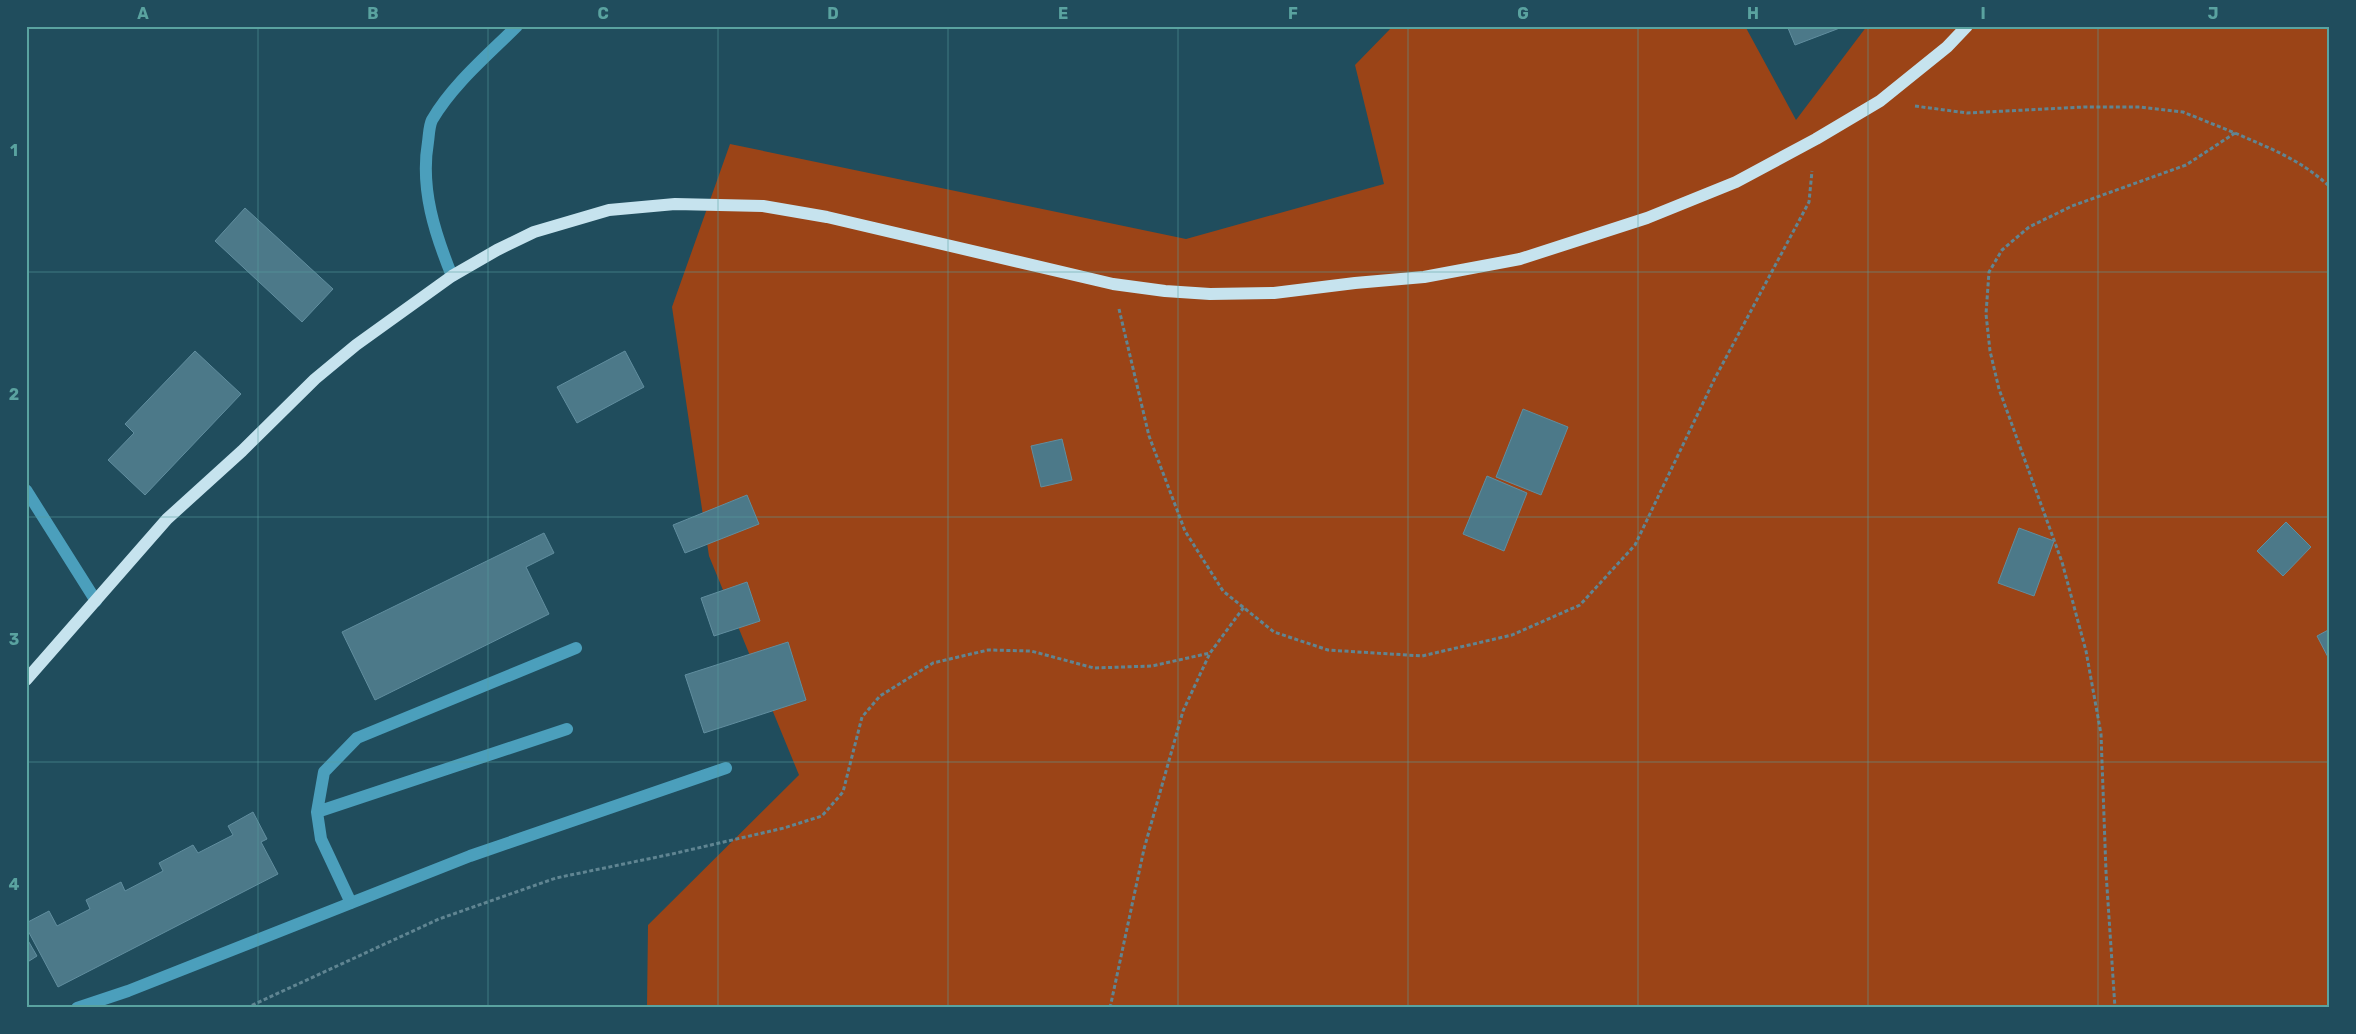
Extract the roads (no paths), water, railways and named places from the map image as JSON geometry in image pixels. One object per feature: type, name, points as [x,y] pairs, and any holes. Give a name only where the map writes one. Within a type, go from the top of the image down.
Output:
[{"type":"main road","points":[[26,680],[167,519],[242,451],[315,379],[362,340],[452,276],[497,250],[534,232],[609,210],[675,204],[763,206],[827,217],[1113,284],[1183,292],[1274,293],[1424,277],[1520,259],[1647,218],[1736,182],[1816,139],[1880,100],[1946,47],[1967,26]]},
{"type":"street","points":[[452,276],[436,236],[427,192],[425,159],[431,121],[460,84],[517,26]]},
{"type":"street","points":[[26,490],[96,601]]},
{"type":"street","points":[[351,903],[321,838],[317,812],[324,772],[357,738],[576,648]]},
{"type":"street","points":[[317,812],[567,729]]},
{"type":"street","points":[[77,1008],[128,992],[470,856],[726,768]]}]
